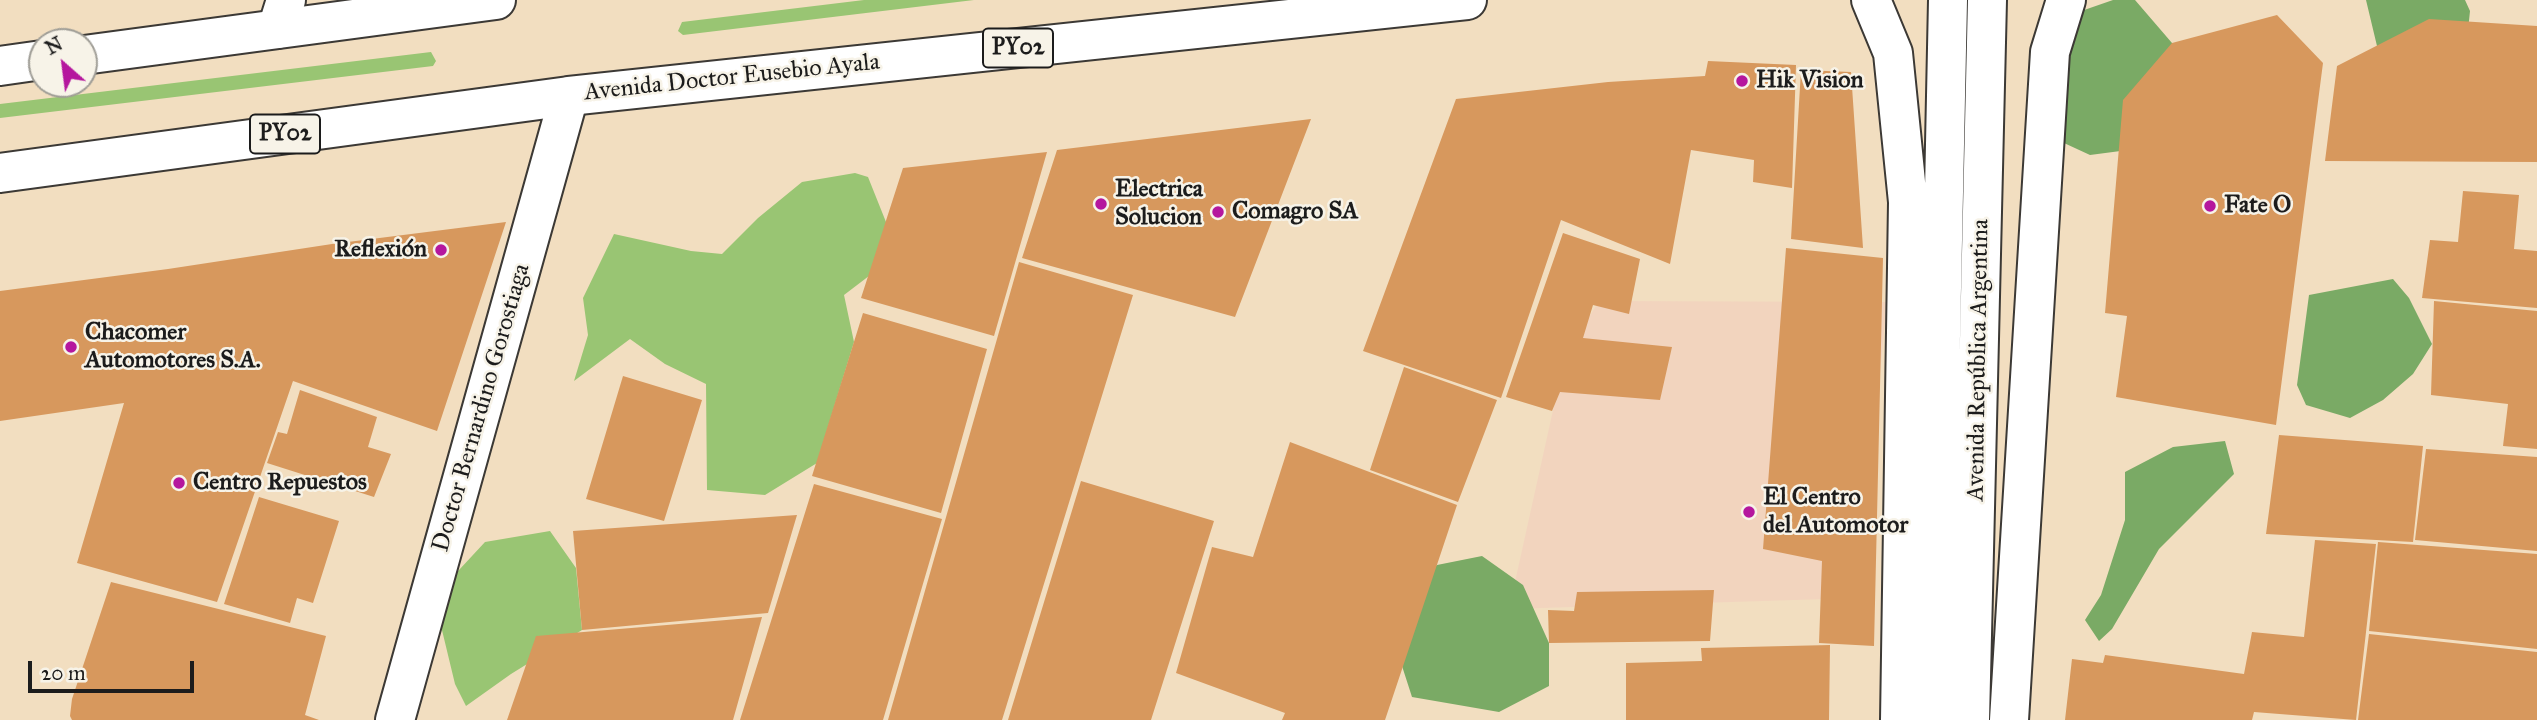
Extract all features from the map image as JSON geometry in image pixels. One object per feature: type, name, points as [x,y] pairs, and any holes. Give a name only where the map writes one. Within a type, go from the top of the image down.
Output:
[{"type":"main road","points":[[98,52],[282,15],[496,0]]},
{"type":"main road","name":"Avenida Doctor Eusebio Ayala","points":[[0,173],[569,96],[1467,0]]},
{"type":"main road","points":[[1871,0],[1893,53],[1908,202],[1900,720]]},
{"type":"main road","name":"Avenida República Argentina","points":[[1933,720],[1948,0]]},
{"type":"main road","name":"Avenida República Argentina","points":[[1970,720],[1987,0]]},
{"type":"main road","points":[[2009,720],[2050,52],[2066,0]]},
{"type":"main road","points":[[0,66],[28,62]]},
{"type":"main road","name":"Doctor Bernardino Gorostiaga","points":[[395,720],[569,96]]},
{"type":"shaded area","points":[[1599,301],[1887,302],[1858,598],[1509,609],[1565,356]]},
{"type":"green space","points":[[864,0],[974,0],[683,35],[678,31],[682,22]]},
{"type":"green space","points":[[2113,0],[2135,0],[2172,43],[2172,92],[2151,147],[2090,155],[2064,143],[2042,91],[2064,17]]},
{"type":"green space","points":[[2366,0],[2465,0],[2470,11],[2464,68],[2377,46]]},
{"type":"green space","points":[[431,52],[436,61],[433,66],[0,118],[0,104],[50,98],[98,98],[98,92]]},
{"type":"green space","points":[[855,173],[868,177],[886,222],[886,263],[844,295],[854,342],[817,463],[765,495],[707,490],[706,384],[665,364],[630,339],[574,381],[588,335],[583,298],[614,234],[691,251],[722,254],[758,218],[802,182]]},
{"type":"green space","points":[[2393,279],[2409,298],[2432,344],[2413,374],[2383,400],[2350,418],[2306,405],[2297,385],[2309,295]]},
{"type":"green space","points":[[2225,441],[2234,474],[2159,549],[2112,629],[2099,641],[2085,620],[2101,595],[2125,520],[2125,472],[2173,447]]},
{"type":"green space","points":[[550,531],[576,568],[582,630],[511,674],[466,706],[455,684],[441,626],[446,584],[485,542]]},
{"type":"green space","points":[[1482,556],[1523,585],[1549,643],[1549,686],[1499,712],[1412,697],[1383,607],[1437,565]]},
{"type":"building","name":"Fate O","points":[[2277,15],[2323,63],[2276,425],[2116,397],[2127,316],[2105,313],[2123,100],[2172,43]]},
{"type":"building","points":[[2429,19],[2537,26],[2537,162],[2325,161],[2337,66]]},
{"type":"building","points":[[1708,61],[1796,65],[1792,188],[1753,182],[1754,160],[1691,150],[1670,264],[1561,220],[1501,398],[1363,351],[1456,99],[1608,82],[1705,76]]},
{"type":"building","points":[[1801,70],[1851,72],[1863,248],[1791,239]]},
{"type":"building","points":[[1311,119],[1235,317],[1022,258],[1057,150]]},
{"type":"building","points":[[1047,152],[994,336],[861,298],[903,168]]},
{"type":"building","points":[[2463,191],[2519,195],[2514,249],[2537,251],[2537,308],[2422,298],[2430,240],[2458,242]]},
{"type":"building","points":[[506,222],[437,431],[293,381],[217,602],[77,563],[124,403],[0,421],[0,291]]},
{"type":"building","points":[[1563,233],[1640,259],[1629,314],[1593,305],[1583,338],[1672,347],[1660,400],[1560,392],[1552,411],[1506,397]]},
{"type":"building","points":[[1786,248],[1883,258],[1874,646],[1819,643],[1822,561],[1763,549]]},
{"type":"building","points":[[1019,262],[1133,295],[1002,720],[888,720]]},
{"type":"building","points":[[2434,301],[2537,311],[2537,449],[2503,446],[2508,404],[2431,395]]},
{"type":"building","points":[[863,313],[987,349],[941,513],[812,476]]},
{"type":"building","points":[[1404,367],[1497,400],[1458,502],[1370,470]]},
{"type":"building","points":[[623,376],[702,400],[664,521],[586,499]]},
{"type":"building","points":[[300,390],[377,417],[368,447],[391,454],[374,497],[267,463],[278,432],[287,434]]},
{"type":"building","points":[[2279,435],[2423,446],[2413,542],[2266,534]]},
{"type":"building","points":[[1290,442],[1457,505],[1385,720],[1282,720],[1285,713],[1176,673],[1212,547],[1253,557]]},
{"type":"building","points":[[2426,449],[2537,457],[2537,551],[2415,540]]},
{"type":"building","points":[[1081,481],[1214,521],[1151,720],[1008,720]]},
{"type":"building","points":[[814,484],[942,519],[883,720],[740,720]]},
{"type":"building","points":[[259,497],[339,521],[313,603],[297,598],[290,623],[224,604]]},
{"type":"building","points":[[797,515],[768,613],[582,630],[573,531]]},
{"type":"building","points":[[2315,540],[2376,544],[2356,720],[2254,712],[2252,720],[2065,720],[2072,659],[2103,663],[2105,655],[2244,674],[2252,632],[2304,637]]},
{"type":"building","points":[[2378,542],[2537,554],[2537,649],[2369,631]]},
{"type":"building","points":[[111,582],[326,636],[305,715],[319,720],[72,720],[72,699]]},
{"type":"building","points":[[1714,590],[1710,641],[1549,643],[1548,610],[1574,611],[1577,592]]},
{"type":"building","points":[[762,617],[733,720],[507,720],[536,636]]},
{"type":"building","points":[[2369,634],[2537,652],[2537,720],[2358,720]]},
{"type":"building","points":[[1830,645],[1829,720],[1626,720],[1626,663],[1702,661],[1701,648]]},
{"type":"place","name":"Hik Vision","points":[[1742,81]]},
{"type":"place","name":"Electrica Solucion","points":[[1101,204]]},
{"type":"place","name":"Fate O","points":[[2210,206]]},
{"type":"place","name":"Comagro SA","points":[[1218,212]]},
{"type":"place","name":"Reflexión","points":[[441,250]]},
{"type":"place","name":"Chacomer Automotores S.A.","points":[[71,347]]},
{"type":"place","name":"Centro Repuestos","points":[[179,483]]},
{"type":"place","name":"El Centro del Automotor","points":[[1749,512]]}]
